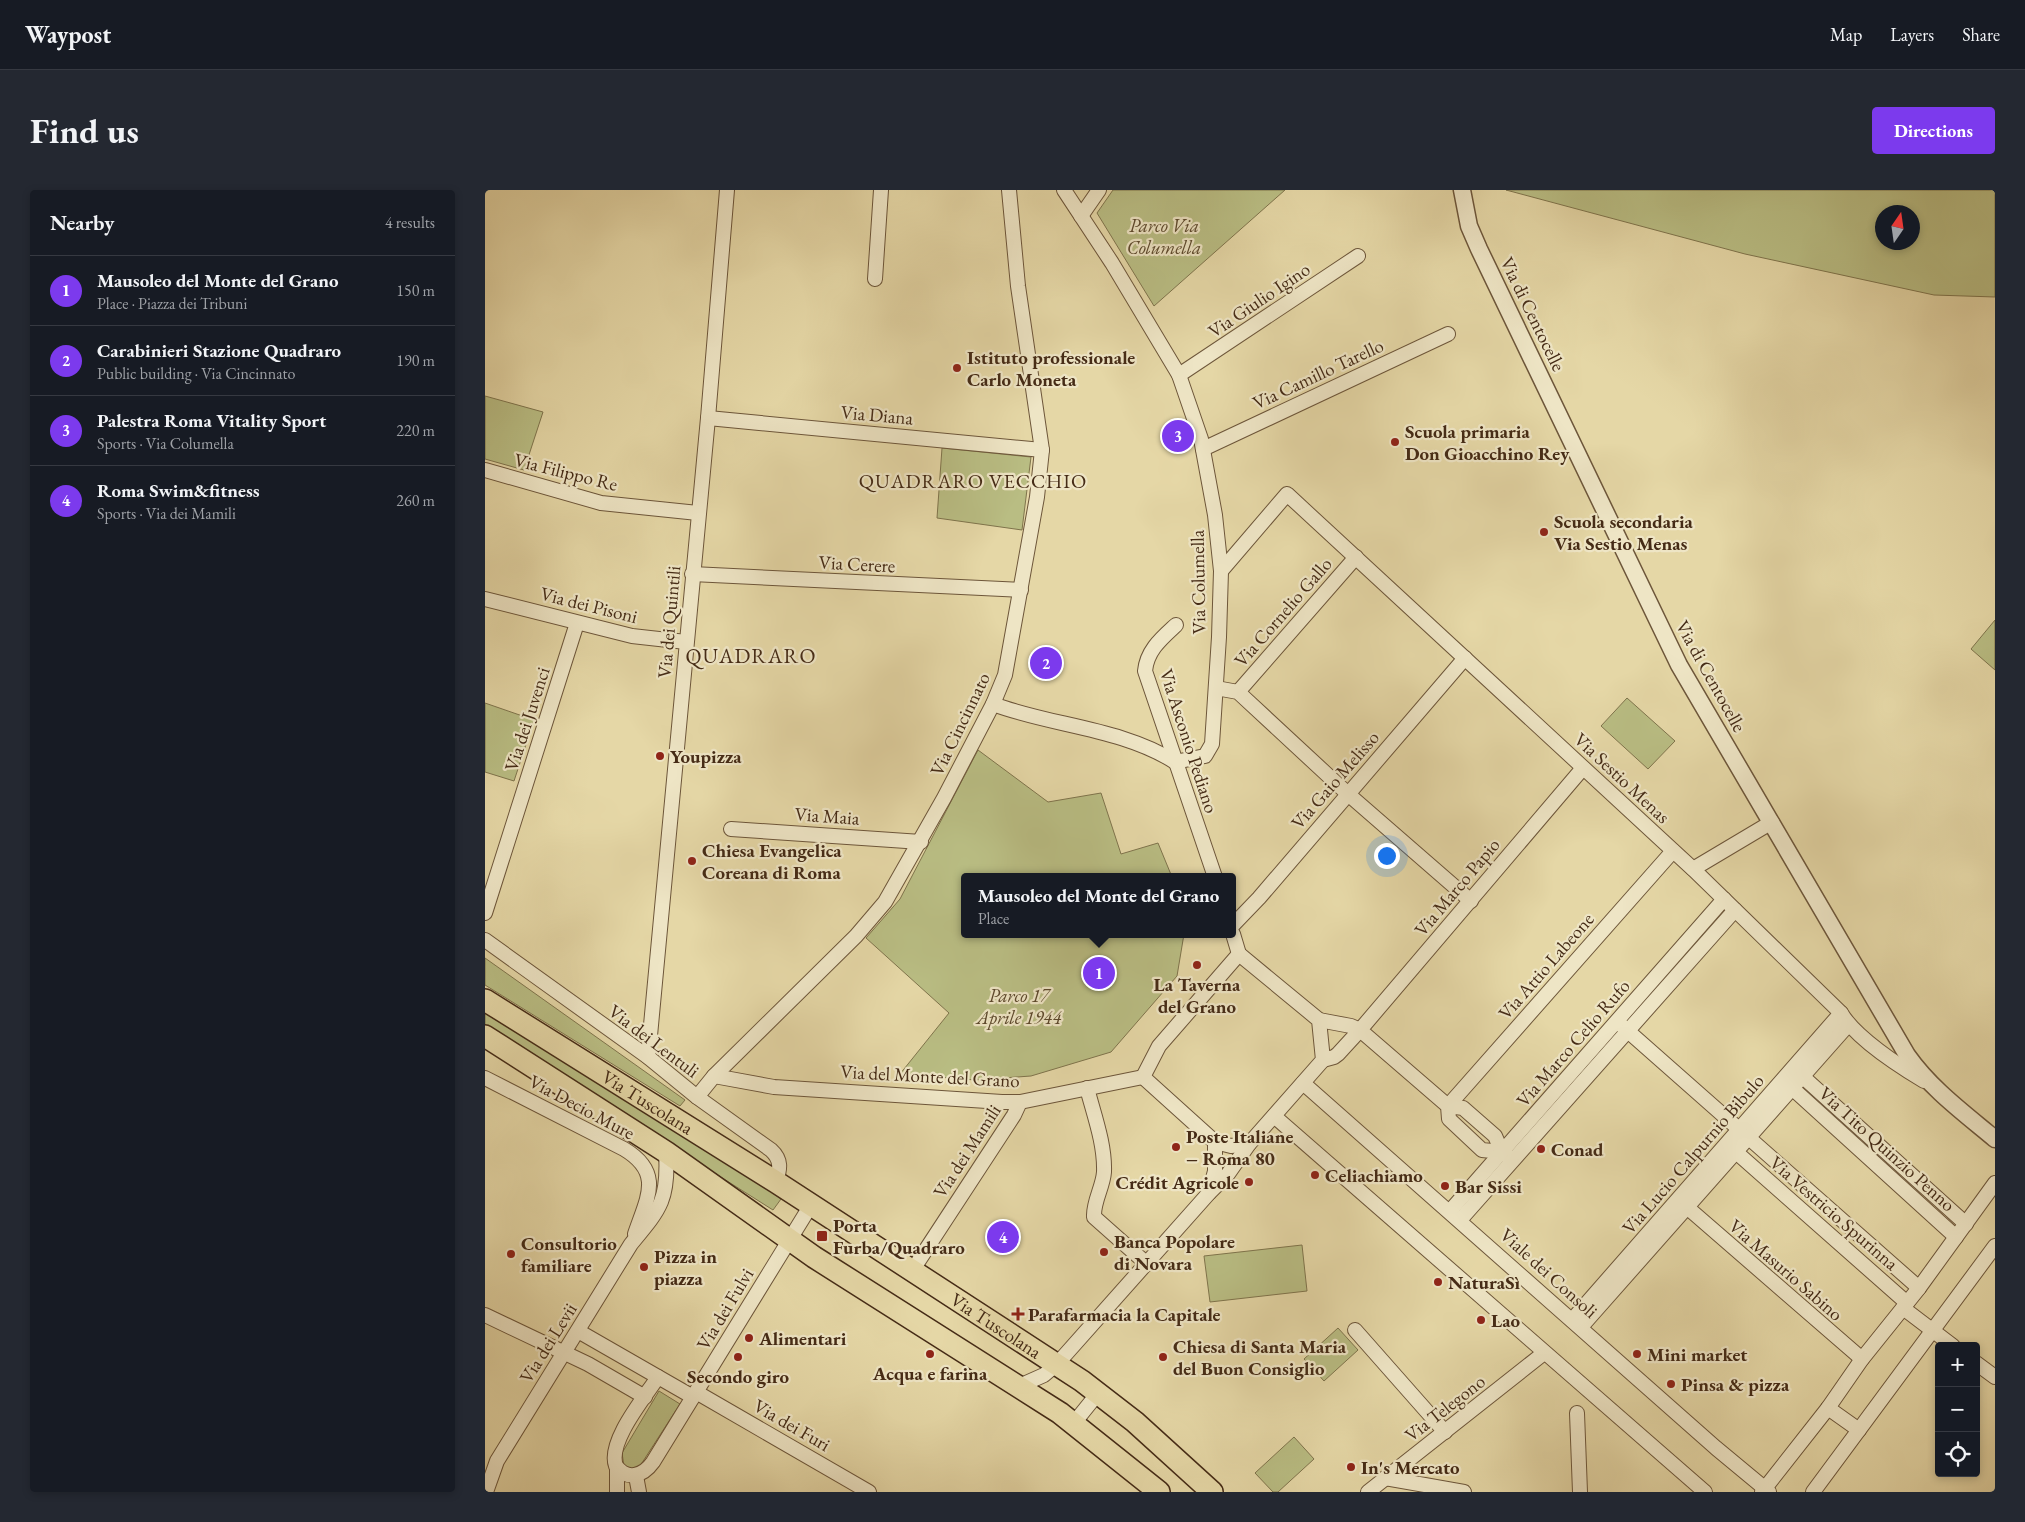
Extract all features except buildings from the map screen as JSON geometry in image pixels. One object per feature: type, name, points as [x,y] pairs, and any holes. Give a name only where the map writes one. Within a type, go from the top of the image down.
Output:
[{"type":"main road","name":"Via Tuscolana","points":[[485,1000],[776,1182],[1099,1392],[1212,1492]]},
{"type":"main road","name":"Via Tuscolana","points":[[485,1036],[666,1152],[789,1240],[1074,1423],[1159,1492]]},
{"type":"street","name":"Via dei Quintili","points":[[648,1057],[708,418],[727,190]]},
{"type":"street","points":[[875,279],[881,190]]},
{"type":"street","name":"Via Cincinnato","points":[[697,1097],[714,1076],[871,920],[890,894],[921,842],[993,704],[1005,675],[1037,497],[1042,450],[1018,286],[1009,190]]},
{"type":"street","name":"Via Columella","points":[[1064,190],[1112,263],[1179,375],[1194,414],[1203,449],[1215,515],[1221,571],[1212,744],[1205,756],[1175,762]]},
{"type":"street","points":[[1081,216],[1099,190]]},
{"type":"street","name":"Via di Centocelle","points":[[1462,190],[1466,214],[1473,237],[1679,665],[1903,1048],[1932,1086],[1995,1139]]},
{"type":"street","name":"Via Giulio Igino","points":[[1179,375],[1358,256]]},
{"type":"street","name":"Via Camillo Tarello","points":[[1203,449],[1448,334]]},
{"type":"street","name":"Via Diana","points":[[708,418],[1042,450]]},
{"type":"street","name":"Via Filippo Re","points":[[485,470],[601,503],[698,513]]},
{"type":"street","name":"Via Sestio Menas","points":[[1221,571],[1287,494],[1693,869],[1780,952],[1845,1019],[1899,1064],[1932,1086]]},
{"type":"street","name":"Via Cornelio Gallo","points":[[1238,692],[1356,557]]},
{"type":"street","name":"Via Cerere","points":[[692,574],[1021,590]]},
{"type":"street","name":"Via dei Pisoni","points":[[485,599],[632,636],[686,642]]},
{"type":"street","name":"Via dei Juvenci","points":[[485,913],[577,623]]},
{"type":"street","name":"Via Asconio Pediano","points":[[1176,625],[1152,650],[1145,671],[1214,873]]},
{"type":"street","name":"Via Gaio Melisso","points":[[1236,923],[1465,658]]},
{"type":"street","points":[[1216,688],[1238,692],[1348,794],[1471,901]]},
{"type":"street","points":[[993,704],[1015,712],[1131,742],[1153,750],[1175,762]]},
{"type":"street","name":"Via Marco Papio","points":[[1323,1060],[1334,1058],[1360,1030],[1583,768]]},
{"type":"street","points":[[1693,869],[1772,822]]},
{"type":"street","name":"Via Maia","points":[[731,829],[921,842]]},
{"type":"street","name":"Via Attio Labeone","points":[[1448,1106],[1673,851]]},
{"type":"street","name":"Via Marco Celio Rufo","points":[[1455,1216],[1622,1026],[1724,899]]},
{"type":"street","name":"Via Marco Celio Rufo","points":[[1622,1026],[1735,910]]},
{"type":"street","points":[[1234,938],[1239,954],[1319,1020],[1351,1026],[1360,1030],[1448,1106],[1449,1119],[1482,1150],[1507,1156]]},
{"type":"street","name":"Via dei Lentuli","points":[[485,940],[648,1057],[697,1097],[775,1153],[780,1165],[776,1182]]},
{"type":"street","points":[[1239,954],[1159,1046],[1143,1077],[1215,1142],[1231,1146],[1249,1144]]},
{"type":"street","name":"Via Lucio Calpurnio Bibulo","points":[[1683,1204],[1736,1152],[1744,1134],[1792,1088],[1845,1019]]},
{"type":"street","name":"Via Lucio Calpurnio Bibulo","points":[[1577,1323],[1845,1019]]},
{"type":"street","points":[[1057,1364],[1228,1174],[1249,1144],[1323,1060],[1319,1020]]},
{"type":"street","name":"Via Vestricio Spurinna","points":[[1622,1026],[1919,1288]]},
{"type":"street","name":"Via del Monte del Grano","points":[[714,1076],[774,1086],[968,1101],[1019,1102],[1143,1077]]},
{"type":"street","name":"Via Tito Quinzio Penno","points":[[1802,1076],[1965,1224]]},
{"type":"street","name":"Via Decio Mure","points":[[485,1078],[630,1153],[643,1164],[649,1181]]},
{"type":"street","name":"Viale dei Consoli","points":[[1303,1083],[1765,1491]]},
{"type":"street","points":[[1087,1088],[1103,1162],[1103,1180],[1094,1217],[1147,1264]]},
{"type":"street","name":"Via Tito Quinzio Penno","points":[[1792,1088],[1956,1237]]},
{"type":"street","name":"Via dei Mamili","points":[[912,1271],[1014,1115],[1019,1102]]},
{"type":"street","points":[[1275,1116],[1705,1492]]},
{"type":"street","points":[[1209,1193],[1215,1171],[1215,1142]]},
{"type":"street","name":"Via dei Levii","points":[[497,1461],[631,1244],[661,1204],[665,1187],[666,1152]]},
{"type":"street","name":"Via Vestricio Spurinna","points":[[1736,1152],[1933,1331]]},
{"type":"street","name":"Via dei Levii","points":[[631,1244],[645,1206],[649,1181]]},
{"type":"street","points":[[1765,1491],[1828,1408],[1862,1359],[1919,1288],[1995,1183]]},
{"type":"street","name":"Via Masurio Sabino","points":[[1683,1204],[1862,1359]]},
{"type":"street","points":[[789,1240],[811,1205]]},
{"type":"street","name":"Via dei Fulvi","points":[[636,1476],[650,1466],[789,1240]]},
{"type":"street","points":[[1813,1492],[1995,1246]]},
{"type":"street","points":[[485,1315],[595,1368],[645,1397]]},
{"type":"street","name":"Via dei Furi","points":[[578,1330],[658,1377],[695,1394],[869,1492]]},
{"type":"street","points":[[1355,1330],[1445,1432]]},
{"type":"street","points":[[1933,1331],[1948,1342]]},
{"type":"street","name":"Via Telegono","points":[[1370,1491],[1544,1353]]},
{"type":"street","name":"Via Tuscolana","points":[[1017,1387],[1043,1375],[1057,1364]]},
{"type":"street","points":[[1980,1366],[1995,1377]]},
{"type":"street","points":[[617,1492],[617,1469],[614,1462],[615,1448],[658,1377]]},
{"type":"street","points":[[1074,1423],[1099,1392]]},
{"type":"street","points":[[1828,1408],[1859,1430]]},
{"type":"street","points":[[1577,1413],[1579,1492]]},
{"type":"street","points":[[485,1473],[497,1461]]},
{"type":"street","points":[[486,1492],[497,1461]]},
{"type":"street","points":[[617,1469],[636,1476],[639,1492]]},
{"type":"street","points":[[1385,1478],[1464,1492]]},
{"type":"green space","name":"Parco Via Columella","points":[[1113,190],[1285,190],[1154,306],[1097,213]]},
{"type":"green space","points":[[1506,190],[1995,190],[1995,297],[1934,295],[1745,254]]},
{"type":"green space","points":[[485,396],[543,412],[524,470],[485,459]]},
{"type":"green space","points":[[942,448],[1031,457],[1022,530],[937,518]]},
{"type":"green space","points":[[1995,620],[1995,670],[1971,649]]},
{"type":"green space","points":[[1627,698],[1675,741],[1648,769],[1601,726]]},
{"type":"green space","points":[[485,703],[534,720],[514,781],[485,772]]},
{"type":"green space","name":"Parco 17 Aprile 1944","points":[[978,750],[1048,802],[1101,793],[1121,854],[1158,843],[1170,873],[961,873],[961,938],[1183,938],[1177,976],[1111,1052],[1031,1076],[975,1080],[900,1074],[949,1013],[866,938],[900,899]]},
{"type":"green space","points":[[485,958],[685,1100],[680,1106],[485,985]]},
{"type":"green space","points":[[485,1010],[749,1175],[781,1199],[773,1210],[485,1028]]},
{"type":"green space","points":[[1302,1245],[1307,1291],[1210,1302],[1204,1256]]},
{"type":"green space","points":[[1338,1328],[1358,1350],[1324,1381],[1304,1359]]},
{"type":"green space","points":[[659,1391],[680,1404],[640,1466],[633,1470],[624,1466],[622,1453]]},
{"type":"green space","points":[[1294,1437],[1314,1459],[1278,1492],[1273,1492],[1255,1473]]},
{"type":"place","name":"Istituto professionale Carlo Moneta","points":[[957,368]]},
{"type":"place","name":"Palestra Roma Vitality Sport","points":[[1178,436]]},
{"type":"place","name":"Scuola primaria Don Gioacchino Rey","points":[[1395,442]]},
{"type":"place","name":"Scuola secondaria Via Sestio Menas","points":[[1544,532]]},
{"type":"place","name":"Carabinieri Stazione Quadraro","points":[[1046,663]]},
{"type":"place","name":"Youpizza","points":[[660,756]]},
{"type":"place","name":"Chiesa Evangelica Coreana di Roma","points":[[692,861]]},
{"type":"place","name":"La Taverna del Grano","points":[[1197,965]]},
{"type":"place","name":"Mausoleo del Monte del Grano","points":[[1099,973]]},
{"type":"place","name":"Poste Italiane – Roma 80","points":[[1176,1147]]},
{"type":"place","name":"Conad","points":[[1541,1149]]},
{"type":"place","name":"Celiachiamo","points":[[1315,1175]]},
{"type":"place","name":"Crédit Agricole","points":[[1249,1182]]},
{"type":"place","name":"Bar Sissi","points":[[1445,1186]]},
{"type":"place","name":"Porta Furba/Quadraro","points":[[822,1236]]},
{"type":"place","name":"Roma Swim&fitness","points":[[1003,1237]]},
{"type":"place","name":"Banca Popolare di Novara","points":[[1104,1252]]},
{"type":"place","name":"Consultorio familiare","points":[[511,1254]]},
{"type":"place","name":"Pizza in piazza","points":[[644,1267]]},
{"type":"place","name":"NaturaSì","points":[[1438,1282]]},
{"type":"place","name":"Parafarmacia la Capitale","points":[[1018,1314]]},
{"type":"place","name":"Lao","points":[[1481,1320]]},
{"type":"place","name":"Alimentari","points":[[749,1338]]},
{"type":"place","name":"Acqua e farina","points":[[930,1354]]},
{"type":"place","name":"Mini market","points":[[1637,1354]]},
{"type":"place","name":"Secondo giro","points":[[738,1357]]},
{"type":"place","name":"Chiesa di Santa Maria del Buon Consiglio","points":[[1163,1357]]},
{"type":"place","name":"Pinsa & pizza","points":[[1671,1384]]},
{"type":"place","name":"In's Mercato","points":[[1351,1467]]},
{"type":"district","name":"QUADRARO VECCHIO","points":[[973,481]]},
{"type":"district","name":"QUADRARO","points":[[751,655]]}]
